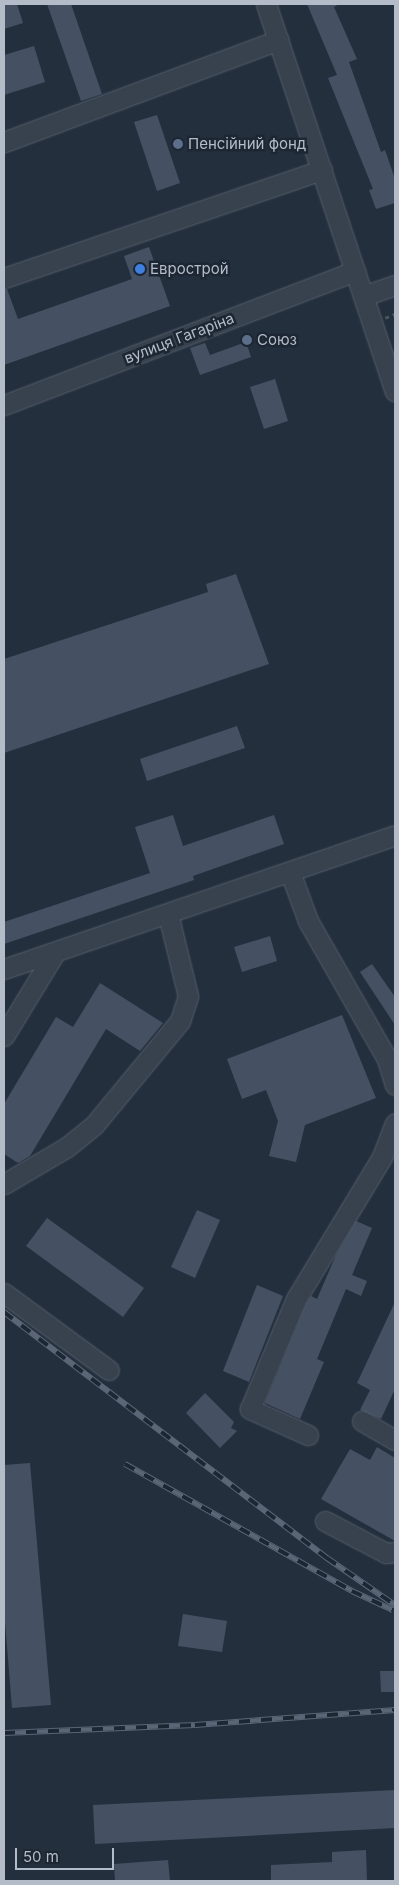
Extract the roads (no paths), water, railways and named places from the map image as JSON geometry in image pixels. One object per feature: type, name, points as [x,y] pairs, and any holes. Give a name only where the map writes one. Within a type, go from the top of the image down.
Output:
[{"type":"street","points":[[266,4],[394,385]]},
{"type":"street","points":[[4,142],[279,40]]},
{"type":"street","points":[[4,278],[322,170]]},
{"type":"street","name":"вулиця Гагаріна","points":[[4,405],[355,271]]},
{"type":"street","points":[[363,296],[395,285]]},
{"type":"street","points":[[4,969],[54,954],[395,835]]},
{"type":"street","points":[[290,872],[308,921],[387,1059],[395,1086]]},
{"type":"street","points":[[4,1184],[67,1147],[95,1124],[180,1021],[188,996],[168,914]]},
{"type":"street","points":[[4,1036],[54,954]]},
{"type":"street","points":[[308,1435],[250,1409],[296,1299],[382,1158],[395,1123]]},
{"type":"street","points":[[4,1292],[109,1370]]},
{"type":"street","points":[[362,1421],[395,1440]]},
{"type":"street","points":[[326,1521],[386,1553],[395,1552]]},
{"type":"railway","points":[[4,1312],[327,1558],[395,1605]]},
{"type":"railway","points":[[125,1464],[352,1591],[393,1610]]},
{"type":"railway","points":[[4,1733],[195,1725],[395,1710]]},
{"type":"place","name":"Пенсійний фонд","points":[[178,144]]},
{"type":"place","name":"Еврострой","points":[[140,269]]},
{"type":"place","name":"Союз","points":[[247,340]]}]
